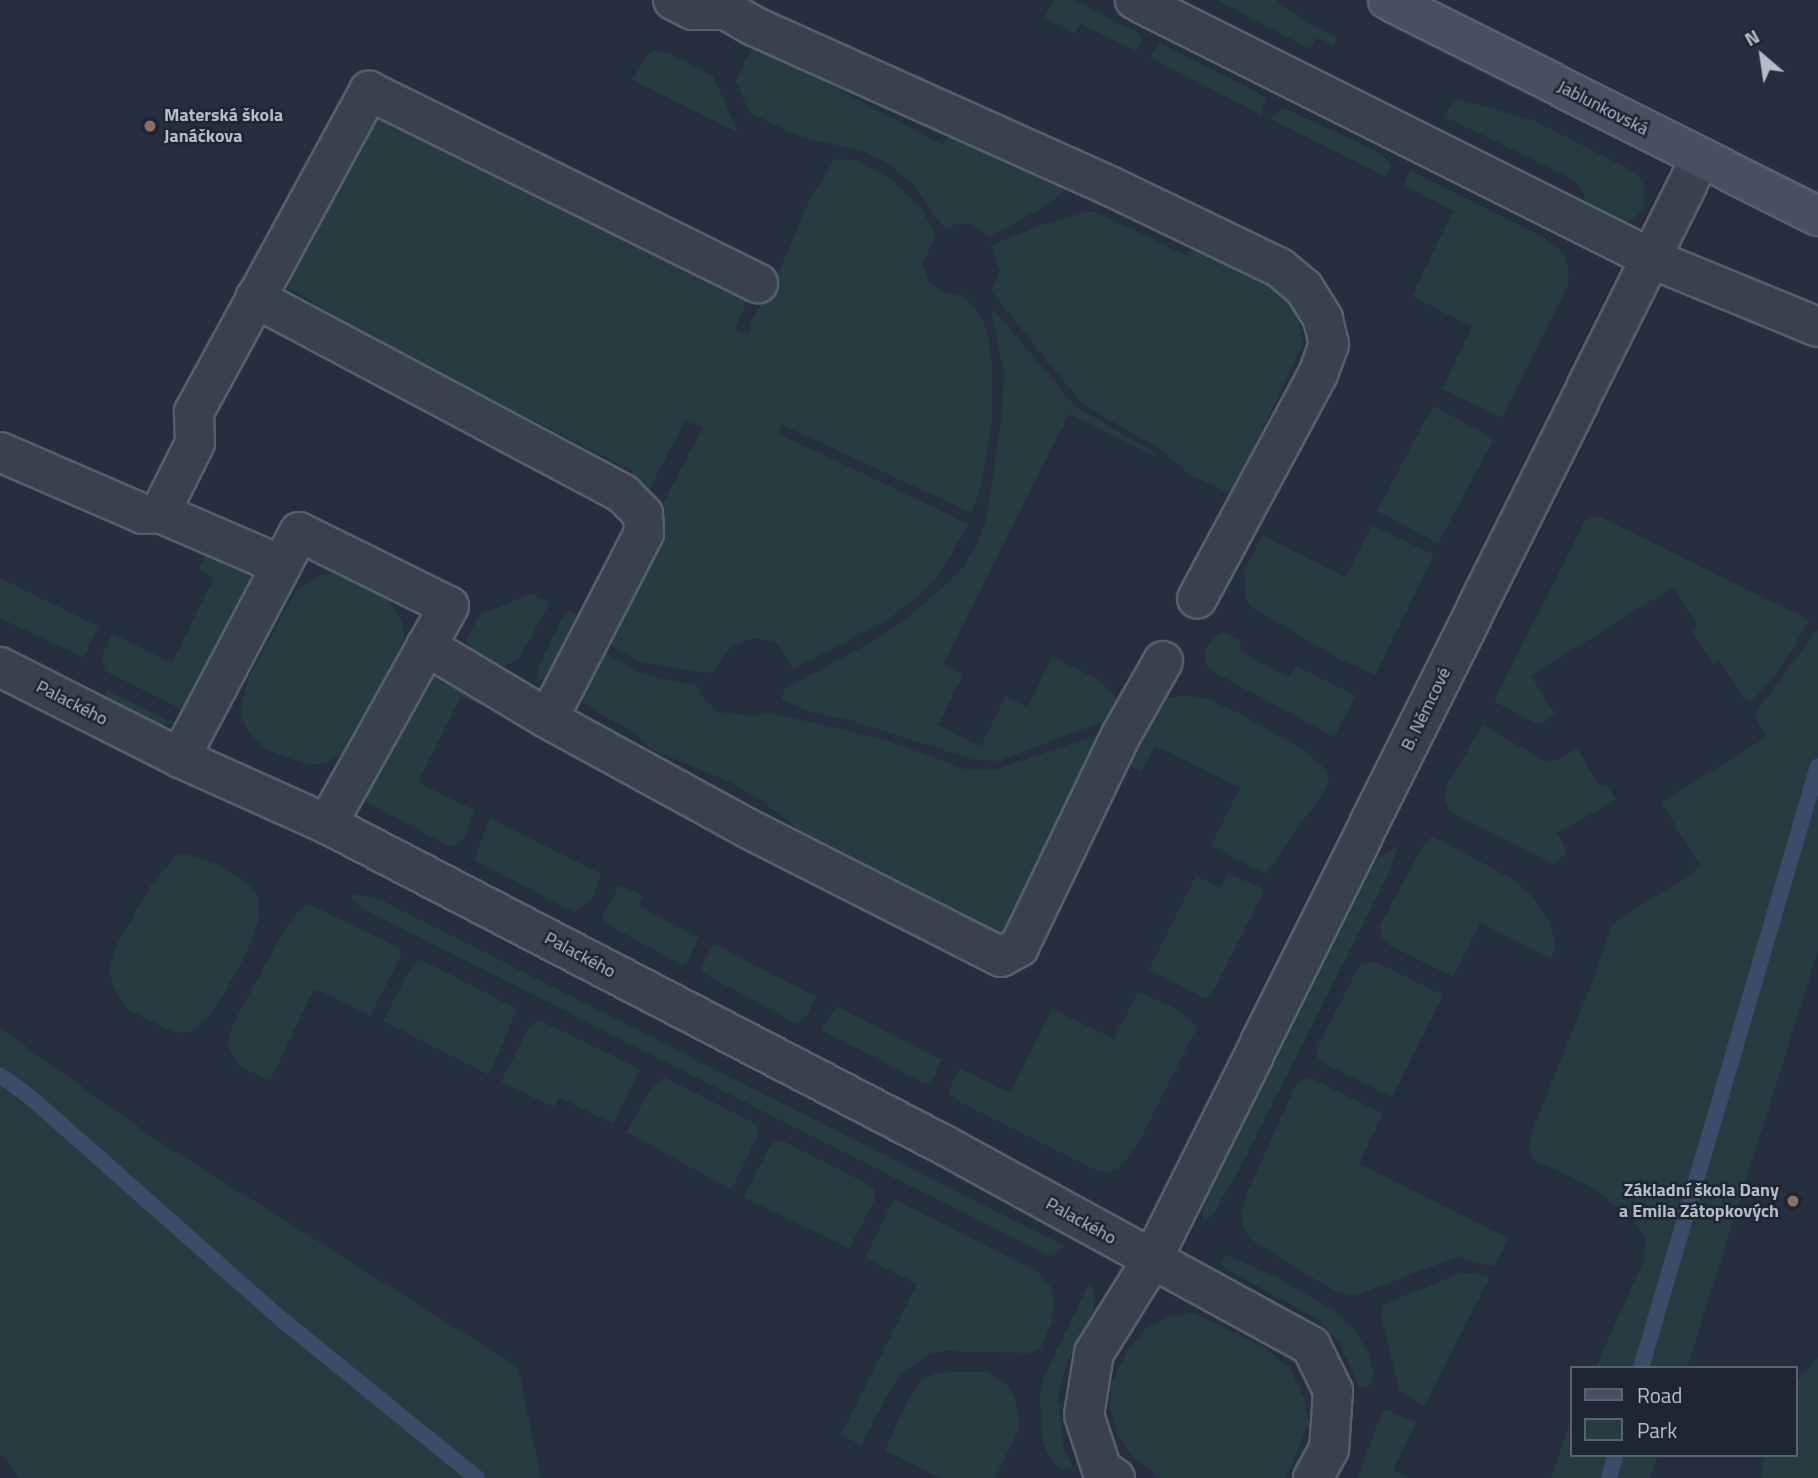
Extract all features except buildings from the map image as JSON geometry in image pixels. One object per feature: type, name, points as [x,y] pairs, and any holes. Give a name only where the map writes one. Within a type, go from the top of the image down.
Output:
[{"type":"main road","name":"Jablunkovská","points":[[1388,0],[1818,216]]},
{"type":"street","points":[[673,0],[693,10],[729,5],[756,27],[1136,198],[1280,268],[1304,288],[1323,319],[1329,344],[1318,374],[1197,599]]},
{"type":"street","points":[[1135,0],[1651,258],[1818,327]]},
{"type":"street","points":[[160,513],[195,443],[194,412],[369,91],[758,283]]},
{"type":"street","name":"B. Němcové","points":[[1115,1478],[1102,1470],[1084,1415],[1094,1353],[1152,1260],[1701,157]]},
{"type":"street","points":[[254,298],[623,494],[643,514],[643,533],[548,719]]},
{"type":"street","points":[[0,452],[144,514],[160,513],[281,565]]},
{"type":"street","points":[[180,758],[299,532],[449,606],[327,824]]},
{"type":"street","points":[[426,646],[548,719],[747,828],[1001,957],[1019,947],[1121,735],[1163,661]]},
{"type":"street","name":"Palackého","points":[[0,667],[180,758],[327,824],[946,1146],[1311,1346],[1333,1391],[1329,1449],[1313,1478]]},
{"type":"green space","points":[[1054,0],[1074,0],[1137,32],[1142,40],[1136,51],[1080,24],[1074,34],[1044,18]]},
{"type":"green space","points":[[1216,0],[1276,0],[1312,25],[1337,37],[1333,46],[1316,37],[1310,49]]},
{"type":"green space","points":[[1160,43],[1260,94],[1266,99],[1261,115],[1150,58]]},
{"type":"green space","points":[[759,47],[943,145],[950,130],[1071,184],[1054,201],[990,237],[970,224],[957,224],[945,229],[915,187],[892,166],[863,151],[801,137],[750,113],[736,81],[753,48]]},
{"type":"green space","points":[[654,50],[669,53],[713,76],[738,133],[632,80],[649,53]]},
{"type":"green space","points":[[1454,98],[1532,120],[1637,173],[1645,189],[1644,208],[1636,217],[1625,223],[1612,224],[1593,215],[1578,184],[1568,177],[1446,117]]},
{"type":"green space","points":[[375,106],[751,293],[734,330],[748,335],[752,320],[778,274],[811,197],[835,159],[857,160],[891,179],[921,208],[933,229],[935,239],[922,263],[930,282],[944,293],[962,295],[967,299],[981,317],[988,334],[992,364],[992,424],[981,488],[971,513],[782,425],[778,433],[969,524],[938,576],[915,600],[881,624],[793,669],[777,643],[761,639],[748,639],[731,647],[713,672],[707,673],[640,662],[604,642],[657,515],[703,427],[685,421],[650,488],[636,479],[631,470],[454,380],[438,385],[376,352],[375,340],[285,285]]},
{"type":"green space","points":[[1287,109],[1380,153],[1391,165],[1386,177],[1270,119],[1280,110]]},
{"type":"green space","points":[[1410,170],[1544,237],[1565,255],[1569,275],[1567,288],[1502,418],[1442,389],[1472,327],[1412,296],[1453,211],[1403,185]]},
{"type":"green space","points":[[1087,212],[1097,212],[1185,255],[1200,244],[1270,280],[1295,306],[1303,343],[1232,494],[1190,475],[1161,450],[1082,404],[991,291],[1000,271],[990,246],[1038,226]]},
{"type":"green space","points":[[991,311],[995,311],[1075,406],[1158,455],[1154,456],[1069,414],[943,664],[963,674],[938,725],[981,746],[1006,696],[1028,707],[1052,657],[1098,679],[1116,698],[1112,712],[1102,722],[999,761],[974,760],[850,720],[813,713],[781,700],[785,689],[791,685],[870,643],[916,611],[963,568],[976,546],[986,521],[1001,421],[1004,373]]},
{"type":"green space","points":[[1433,406],[1494,438],[1438,543],[1377,511]]},
{"type":"green space","points":[[1587,517],[1601,517],[1810,620],[1780,668],[1752,702],[1744,699],[1720,661],[1713,665],[1691,629],[1697,625],[1673,587],[1531,676],[1555,714],[1543,723],[1534,723],[1494,701]]},
{"type":"green space","points":[[1372,525],[1434,555],[1375,675],[1343,661],[1251,607],[1246,599],[1244,572],[1262,535],[1346,577]]},
{"type":"green space","points":[[208,550],[256,572],[191,714],[105,671],[102,657],[112,633],[172,663],[214,578],[199,570]]},
{"type":"green space","points":[[333,574],[384,593],[403,624],[405,640],[348,751],[326,763],[308,765],[267,750],[251,736],[241,716],[242,701],[249,677],[295,592],[317,576]]},
{"type":"green space","points":[[0,578],[98,626],[84,658],[0,618]]},
{"type":"green space","points":[[531,594],[550,602],[518,660],[501,667],[468,646],[466,638],[481,614]]},
{"type":"green space","points":[[566,610],[583,617],[558,665],[543,680],[538,679],[537,670]]},
{"type":"green space","points":[[1818,629],[1818,951],[1688,1366],[1596,1366],[1643,1263],[1646,1240],[1633,1220],[1593,1188],[1536,1161],[1529,1150],[1531,1135],[1591,985],[1612,924],[1701,867],[1661,802],[1767,737],[1754,715]]},
{"type":"green space","points":[[1222,632],[1242,640],[1238,650],[1289,677],[1295,665],[1356,696],[1334,737],[1208,669],[1204,652],[1213,637]]},
{"type":"green space","points":[[595,647],[643,674],[698,686],[702,697],[718,712],[751,716],[770,713],[846,730],[885,740],[968,770],[995,770],[1108,731],[1018,928],[1002,935],[796,828],[762,801],[729,782],[651,749],[634,733],[587,706],[574,695]]},
{"type":"green space","points":[[439,669],[485,692],[479,705],[461,696],[418,782],[475,811],[465,837],[457,845],[448,846],[364,801],[363,789],[412,680]]},
{"type":"green space","points":[[106,690],[175,723],[148,727],[110,713]]},
{"type":"green space","points":[[1185,696],[1208,699],[1240,714],[1303,749],[1326,770],[1329,780],[1324,792],[1265,874],[1211,846],[1240,788],[1155,746],[1141,772],[1123,762],[1163,698]]},
{"type":"green space","points":[[1483,725],[1545,761],[1559,760],[1577,748],[1600,787],[1606,784],[1616,800],[1557,833],[1567,852],[1553,864],[1452,813],[1444,800],[1446,787]]},
{"type":"green space","points":[[490,818],[601,874],[594,896],[575,913],[474,860]]},
{"type":"green space","points":[[1433,836],[1514,880],[1531,895],[1550,923],[1556,945],[1551,959],[1480,923],[1453,977],[1389,945],[1381,937],[1380,926],[1424,844]]},
{"type":"green space","points":[[1399,845],[1390,870],[1239,1170],[1211,1217],[1202,1221],[1205,1200],[1216,1173],[1367,871],[1376,860]]},
{"type":"green space","points":[[183,853],[220,865],[247,882],[258,897],[259,920],[247,952],[214,1011],[193,1032],[175,1033],[129,1010],[114,989],[109,971],[114,950],[151,885],[175,856]]},
{"type":"green space","points":[[1228,874],[1265,889],[1211,995],[1204,998],[1149,970],[1196,876],[1220,888]]},
{"type":"green space","points":[[620,885],[643,896],[638,906],[699,937],[687,963],[681,965],[603,922],[603,914]]},
{"type":"green space","points":[[351,893],[381,900],[1065,1246],[1052,1256],[1047,1255],[363,909],[353,900]]},
{"type":"green space","points":[[311,905],[394,945],[400,950],[401,956],[370,1016],[314,988],[270,1081],[239,1066],[227,1044],[233,1024],[286,927],[303,906]]},
{"type":"green space","points":[[714,944],[816,996],[807,1016],[793,1022],[701,972],[701,965]]},
{"type":"green space","points":[[420,959],[517,1009],[489,1075],[383,1021],[411,968]]},
{"type":"green space","points":[[1376,962],[1443,995],[1392,1097],[1321,1062],[1316,1055],[1357,970],[1362,963]]},
{"type":"green space","points":[[1138,992],[1176,1008],[1197,1027],[1139,1142],[1119,1169],[1098,1171],[958,1101],[948,1092],[960,1068],[1010,1093],[1052,1009],[1114,1039]]},
{"type":"green space","points":[[837,1006],[942,1060],[932,1081],[925,1084],[823,1031],[822,1027]]},
{"type":"green space","points":[[539,1020],[636,1067],[639,1072],[613,1124],[559,1097],[554,1107],[501,1082],[529,1027]]},
{"type":"green space","points":[[0,1028],[154,1138],[518,1367],[541,1478],[20,1478],[0,1453]]},
{"type":"green space","points":[[664,1077],[756,1124],[758,1135],[731,1190],[627,1132],[651,1088]]},
{"type":"green space","points":[[1311,1078],[1383,1114],[1359,1163],[1509,1238],[1494,1267],[1457,1257],[1354,1296],[1332,1290],[1250,1239],[1243,1227],[1241,1213],[1247,1193],[1294,1089],[1301,1080]]},
{"type":"green space","points":[[783,1141],[875,1188],[874,1201],[849,1249],[744,1197],[770,1146],[773,1142]]},
{"type":"green space","points":[[894,1199],[1037,1271],[1052,1289],[1052,1321],[1040,1349],[1031,1353],[946,1351],[929,1354],[903,1373],[890,1390],[861,1445],[841,1435],[917,1284],[865,1258]]},
{"type":"green space","points":[[1227,1255],[1277,1277],[1337,1312],[1354,1329],[1368,1353],[1374,1373],[1370,1385],[1360,1388],[1340,1343],[1317,1319],[1226,1269],[1221,1263]]},
{"type":"green space","points":[[1462,1273],[1474,1273],[1489,1278],[1424,1407],[1399,1390],[1381,1315],[1383,1306]]},
{"type":"green space","points":[[1090,1282],[1095,1295],[1093,1312],[1066,1365],[1058,1398],[1064,1448],[1073,1467],[1061,1470],[1048,1455],[1042,1440],[1040,1395],[1043,1379]]},
{"type":"green space","points":[[1194,1313],[1264,1347],[1290,1368],[1304,1398],[1309,1422],[1286,1478],[1159,1478],[1132,1456],[1118,1437],[1110,1409],[1111,1384],[1127,1352],[1146,1328],[1168,1317]]},
{"type":"green space","points":[[1818,1357],[1818,1478],[1761,1478],[1764,1457],[1797,1457],[1797,1381]]},
{"type":"green space","points":[[988,1372],[1009,1387],[1015,1398],[1020,1427],[995,1478],[941,1478],[885,1451],[907,1402],[922,1379],[937,1373]]},
{"type":"green space","points":[[1389,1410],[1416,1423],[1393,1470],[1408,1478],[1358,1478],[1378,1422],[1383,1412]]},
{"type":"green space","points":[[1570,1424],[1570,1457],[1657,1457],[1650,1478],[1551,1478]]},
{"type":"waterway","points":[[1642,1366],[1818,766]]},
{"type":"waterway","points":[[0,1075],[29,1096],[280,1318],[477,1478]]},
{"type":"waterway","points":[[1609,1478],[1614,1457]]},
{"type":"place","name":"Materská škola Janáčkova","points":[[150,126]]},
{"type":"place","name":"Základní škola Dany a Emila Zátopkových","points":[[1793,1201]]}]
